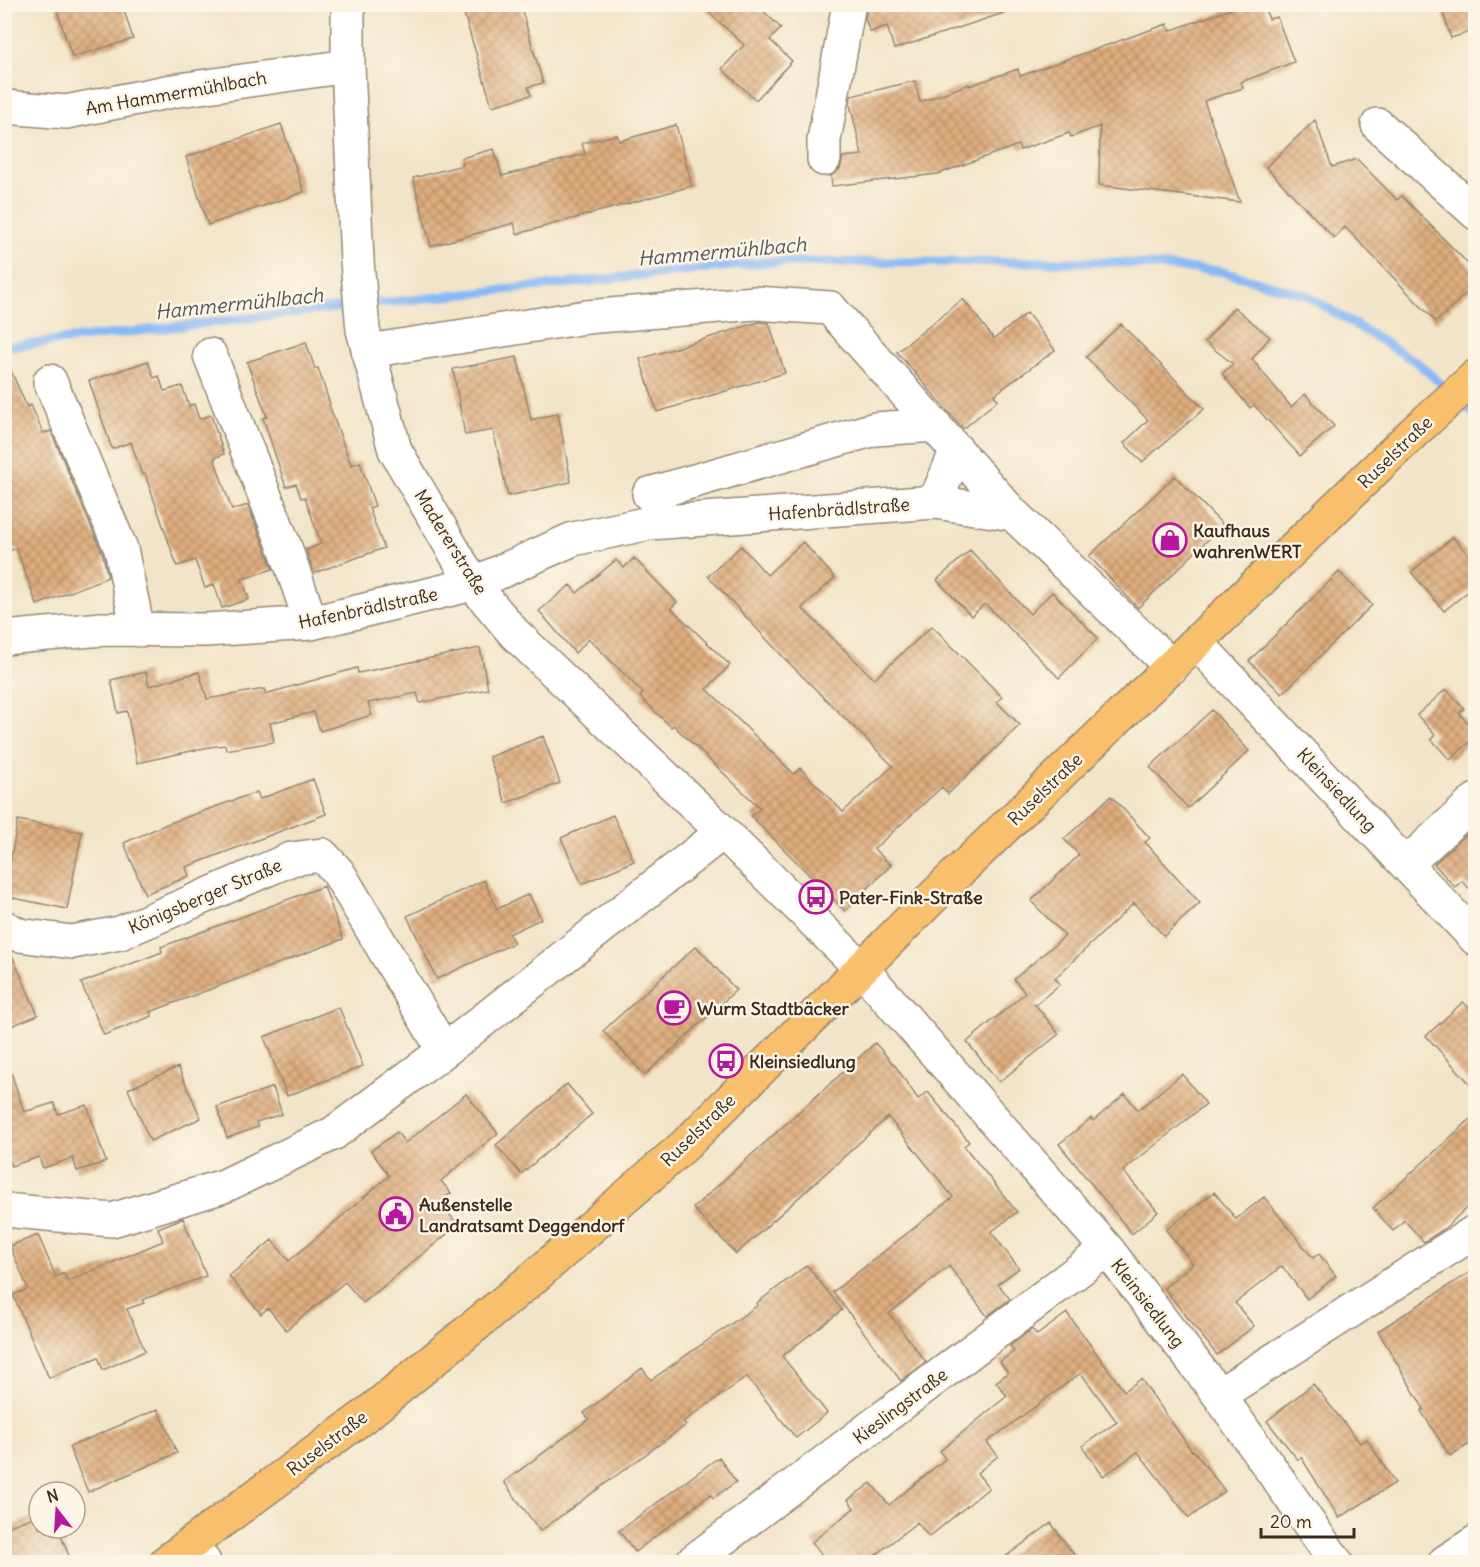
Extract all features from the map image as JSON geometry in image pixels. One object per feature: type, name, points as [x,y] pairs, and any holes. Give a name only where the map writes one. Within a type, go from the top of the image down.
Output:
[{"type":"main road","name":"Ruselstraße","points":[[187,1556],[366,1415],[532,1279],[685,1145],[861,968],[1414,432],[1476,376]]},
{"type":"street","name":"Madererstraße","points":[[348,4],[348,66],[358,270],[365,340],[395,450],[473,584],[514,633],[723,832],[861,968]]},
{"type":"street","points":[[824,159],[824,140],[849,4]]},
{"type":"street","name":"Am Hammermühlbach","points":[[4,110],[6,107],[66,112],[193,88],[348,66]]},
{"type":"street","points":[[1378,125],[1476,213]]},
{"type":"street","points":[[365,340],[755,303],[830,308],[1013,514],[1172,667]]},
{"type":"street","points":[[210,355],[286,550],[311,623]]},
{"type":"street","points":[[50,381],[121,549],[138,630]]},
{"type":"street","points":[[649,494],[875,429],[935,425]]},
{"type":"street","name":"Hafenbrädlstraße","points":[[935,502],[957,450]]},
{"type":"street","name":"Hafenbrädlstraße","points":[[4,638],[102,629],[206,630],[311,623],[473,584],[573,539],[650,523],[935,502],[1013,514]]},
{"type":"street","name":"Kleinsiedlung","points":[[1197,643],[1476,939]]},
{"type":"street","points":[[1406,864],[1476,800]]},
{"type":"street","points":[[4,1210],[112,1220],[224,1186],[334,1133],[444,1051],[723,832]]},
{"type":"street","name":"Königsberger Straße","points":[[4,927],[19,935],[72,942],[120,933],[291,859],[322,855],[338,872],[444,1051]]},
{"type":"street","name":"Kleinsiedlung","points":[[861,968],[1107,1249],[1219,1395],[1336,1563]]},
{"type":"street","points":[[1219,1395],[1476,1232]]},
{"type":"street","name":"Kieslingstraße","points":[[692,1563],[1107,1249]]},
{"type":"street","points":[[1445,1563],[1476,1542]]},
{"type":"building","points":[[55,4],[122,4],[133,39],[72,57]]},
{"type":"building","points":[[461,4],[520,4],[543,83],[528,87],[531,95],[492,106]]},
{"type":"building","points":[[700,4],[756,4],[781,28],[770,40],[792,61],[756,100],[722,69],[744,45]]},
{"type":"building","points":[[867,4],[1012,4],[1013,10],[894,49],[887,26],[870,32],[865,19]]},
{"type":"building","points":[[1245,4],[1263,4],[1269,19],[1277,17],[1294,62],[1241,82],[1243,88],[1204,101],[1240,202],[1099,185],[1100,126],[1071,137],[1069,133],[1020,150],[1018,145],[938,174],[832,186],[831,176],[840,169],[843,157],[862,155],[850,104],[851,96],[915,81],[920,102],[1018,69],[1020,76],[1167,24],[1169,31]]},
{"type":"building","points":[[1440,4],[1476,4],[1476,30],[1451,38]]},
{"type":"building","points":[[1315,120],[1332,167],[1357,159],[1397,200],[1402,196],[1476,272],[1476,284],[1436,322],[1345,227],[1334,238],[1266,167]]},
{"type":"building","points":[[281,124],[304,192],[208,225],[186,157]]},
{"type":"building","points":[[676,125],[692,186],[517,234],[514,223],[431,246],[413,178],[463,165],[461,158],[494,149],[502,176],[585,154],[582,143],[617,135],[619,141]]},
{"type":"building","points":[[963,299],[994,339],[1027,313],[1055,350],[994,395],[998,400],[963,429],[897,352]]},
{"type":"building","points":[[1234,307],[1270,337],[1252,359],[1291,407],[1305,394],[1334,426],[1300,456],[1254,405],[1250,408],[1222,374],[1233,364],[1205,342]]},
{"type":"building","points":[[759,322],[769,323],[785,373],[657,412],[640,359]]},
{"type":"building","points":[[1121,324],[1204,409],[1142,462],[1124,443],[1148,420],[1086,357]]},
{"type":"building","points":[[306,342],[315,369],[318,368],[351,465],[360,462],[375,506],[369,508],[384,548],[314,573],[306,550],[321,544],[305,497],[301,498],[296,484],[286,487],[263,418],[267,417],[247,362]]},
{"type":"building","points":[[4,355],[27,407],[31,405],[43,433],[51,431],[103,555],[108,577],[37,605],[16,548],[4,553]]},
{"type":"building","points":[[517,357],[531,420],[558,413],[571,482],[508,496],[493,430],[465,435],[453,369]]},
{"type":"building","points":[[148,361],[154,378],[159,376],[164,391],[182,386],[189,406],[194,404],[199,419],[211,415],[224,454],[214,458],[232,510],[248,505],[273,569],[242,579],[249,599],[222,608],[214,584],[205,588],[195,560],[177,566],[145,474],[142,475],[131,442],[112,449],[89,381]]},
{"type":"building","points":[[1175,476],[1223,525],[1138,608],[1089,556]]},
{"type":"building","points":[[1453,537],[1476,564],[1476,585],[1444,611],[1411,572]]},
{"type":"building","points":[[803,542],[835,578],[802,608],[874,679],[932,626],[1002,697],[997,702],[1020,725],[948,794],[942,787],[874,849],[891,865],[845,911],[751,816],[760,808],[673,725],[671,727],[640,697],[643,693],[589,639],[575,653],[539,611],[570,585],[577,593],[616,560],[624,568],[634,558],[677,602],[671,608],[730,665],[707,689],[794,774],[800,768],[843,812],[893,766],[785,659],[708,576],[741,546],[767,575]]},
{"type":"building","points":[[970,550],[1030,614],[1052,592],[1098,638],[1059,678],[985,604],[971,616],[937,580]]},
{"type":"building","points":[[1339,572],[1372,605],[1282,694],[1249,661]]},
{"type":"building","points":[[480,648],[488,689],[420,703],[417,693],[368,703],[372,715],[320,731],[314,712],[270,723],[274,742],[226,750],[225,745],[209,747],[137,763],[127,711],[118,713],[111,680],[146,672],[149,686],[199,672],[207,699],[265,689],[265,694],[357,668],[358,673]]},
{"type":"building","points":[[1446,689],[1464,709],[1459,713],[1476,732],[1476,736],[1450,760],[1431,739],[1435,735],[1417,715]]},
{"type":"building","points":[[1212,710],[1249,751],[1188,808],[1150,767]]},
{"type":"building","points":[[543,736],[560,783],[506,803],[489,757]]},
{"type":"building","points":[[313,779],[326,814],[186,867],[189,876],[145,894],[124,843],[167,824],[257,792],[260,799]]},
{"type":"building","points":[[1111,796],[1150,838],[1145,842],[1200,903],[1164,936],[1134,903],[1055,978],[1060,984],[1035,1005],[1059,1034],[999,1082],[967,1042],[1025,993],[1014,979],[1065,936],[1031,901],[1079,855],[1064,839]]},
{"type":"building","points":[[613,815],[634,861],[582,884],[561,838]]},
{"type":"building","points":[[18,820],[82,832],[67,909],[4,896]]},
{"type":"building","points":[[1476,826],[1476,895],[1462,881],[1455,887],[1434,864]]},
{"type":"building","points":[[484,880],[497,909],[529,894],[541,919],[509,934],[514,943],[437,979],[407,916]]},
{"type":"building","points":[[324,886],[343,939],[150,1012],[152,1016],[104,1035],[81,983],[162,952],[161,947]]},
{"type":"building","points":[[696,946],[736,990],[645,1075],[603,1031]]},
{"type":"building","points":[[4,949],[10,951],[38,1015],[4,1029]]},
{"type":"building","points":[[1463,1002],[1476,1014],[1476,1090],[1426,1036]]},
{"type":"building","points":[[339,1007],[363,1066],[287,1096],[264,1037]]},
{"type":"building","points":[[875,1043],[896,1067],[918,1099],[928,1092],[969,1142],[964,1146],[1017,1212],[991,1232],[1019,1268],[998,1284],[1010,1299],[987,1316],[949,1266],[889,1314],[926,1362],[901,1381],[833,1292],[953,1197],[888,1117],[736,1254],[693,1208]]},
{"type":"building","points":[[9,1066],[24,1112],[54,1103],[58,1114],[87,1105],[106,1162],[77,1171],[73,1158],[43,1168],[39,1157],[11,1166],[4,1146],[4,1067]]},
{"type":"building","points":[[178,1067],[201,1118],[150,1141],[128,1089]]},
{"type":"building","points":[[1182,1074],[1206,1104],[1123,1171],[1158,1212],[1132,1234],[1059,1144],[1091,1118],[1093,1121],[1125,1094],[1138,1110]]},
{"type":"building","points":[[567,1084],[592,1114],[521,1174],[496,1145]]},
{"type":"building","points":[[273,1087],[282,1114],[256,1122],[258,1127],[227,1138],[217,1107]]},
{"type":"building","name":"Außenstelle Landratsamt Deggendorf","points":[[466,1094],[498,1133],[441,1181],[451,1193],[439,1202],[458,1225],[363,1303],[345,1282],[286,1330],[268,1308],[261,1314],[229,1276],[272,1240],[289,1261],[389,1176],[371,1151],[397,1132],[405,1143]]},
{"type":"building","points":[[1476,1114],[1476,1199],[1444,1229],[1424,1242],[1404,1220],[1393,1231],[1373,1208]]},
{"type":"building","points":[[1214,1192],[1236,1219],[1264,1197],[1313,1258],[1319,1254],[1336,1276],[1307,1299],[1282,1266],[1235,1303],[1254,1326],[1217,1355],[1164,1288],[1193,1264],[1166,1230]]},
{"type":"building","points":[[183,1218],[206,1276],[142,1300],[144,1303],[127,1309],[145,1351],[103,1370],[98,1357],[49,1378],[13,1295],[28,1289],[10,1246],[38,1235],[56,1277],[64,1273],[68,1281],[163,1241],[158,1228]]},
{"type":"building","points":[[807,1265],[842,1310],[782,1356],[827,1413],[796,1438],[747,1377],[683,1422],[686,1425],[540,1531],[504,1482],[589,1419],[584,1413],[642,1368],[651,1380],[758,1305],[757,1303]]},
{"type":"building","points":[[1476,1268],[1476,1440],[1450,1456],[1421,1411],[1424,1409],[1378,1331]]},
{"type":"building","points":[[1067,1313],[1124,1391],[1141,1379],[1192,1451],[1225,1491],[1189,1518],[1138,1452],[1103,1476],[1082,1446],[1117,1422],[1081,1373],[987,1442],[998,1456],[977,1473],[989,1488],[929,1537],[917,1522],[866,1563],[828,1563],[812,1542],[854,1508],[848,1500],[871,1483],[889,1505],[945,1459],[940,1451],[1007,1396],[996,1382],[1008,1373],[1000,1362],[1014,1351],[1010,1346],[1032,1329],[1037,1335]]},
{"type":"building","points":[[1313,1384],[1360,1443],[1367,1439],[1395,1483],[1339,1518],[1301,1457],[1298,1460],[1267,1421]]},
{"type":"building","points":[[158,1409],[177,1453],[88,1492],[87,1480],[83,1480],[69,1447]]},
{"type":"building","points":[[719,1457],[736,1482],[713,1498],[711,1494],[635,1552],[619,1531]]},
{"type":"building","points":[[27,1519],[27,1540],[63,1540],[69,1556],[52,1563],[4,1563],[4,1528]]},
{"type":"building","points":[[1051,1523],[1080,1563],[997,1563]]},
{"type":"waterway","name":"Hammermühlbach","points":[[4,347],[334,308],[768,262],[1112,262],[1220,271],[1306,295],[1418,363],[1476,416]]},
{"type":"place","name":"Kaufhaus wahrenWERT","points":[[1170,540]]},
{"type":"place","name":"Pater-Fink-Straße","points":[[816,897]]},
{"type":"place","name":"Wurm Stadtbäcker","points":[[674,1008]]},
{"type":"place","name":"Kleinsiedlung","points":[[726,1061]]},
{"type":"place","name":"Außenstelle Landratsamt Deggendorf","points":[[396,1214]]}]
